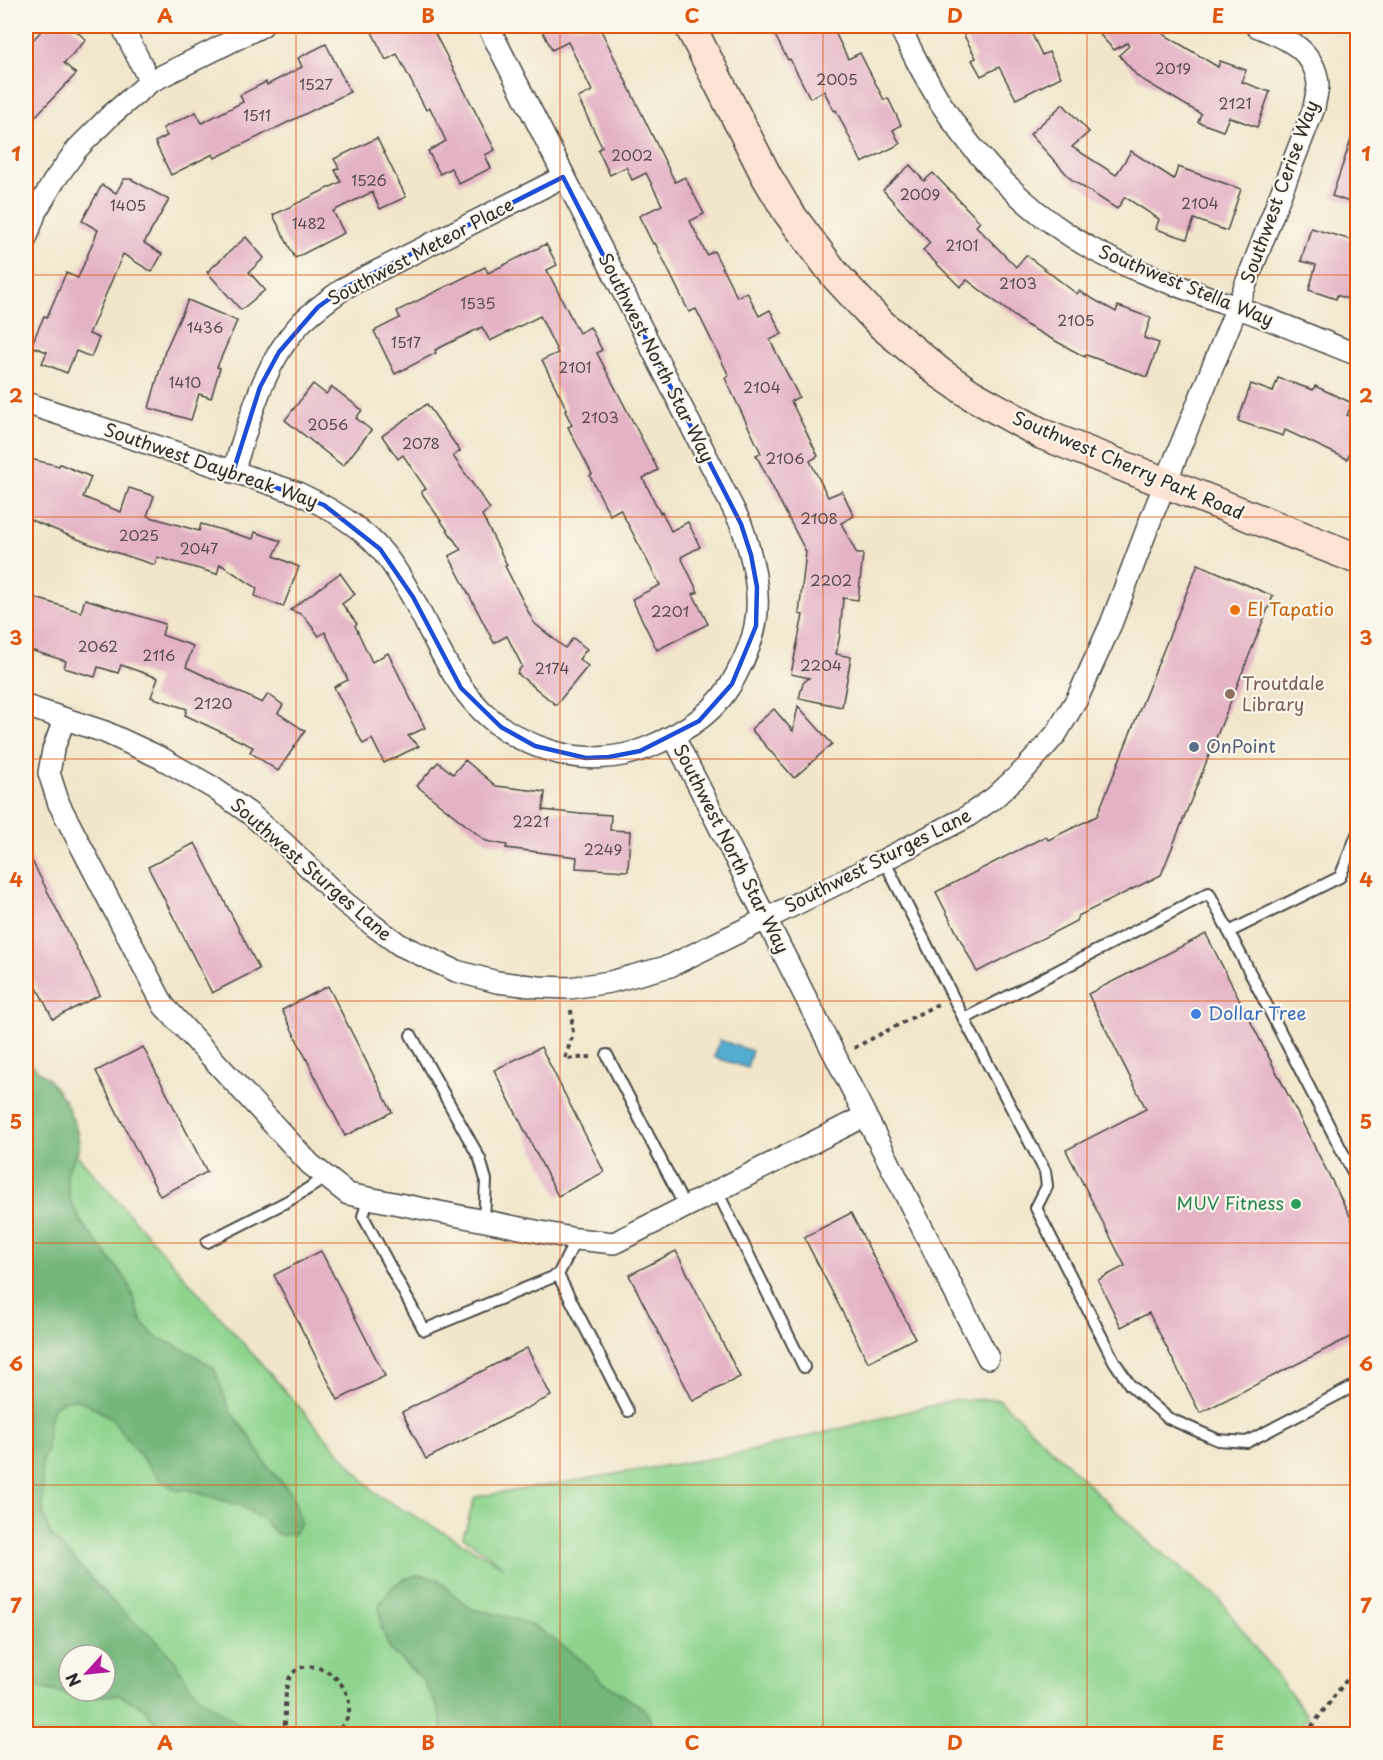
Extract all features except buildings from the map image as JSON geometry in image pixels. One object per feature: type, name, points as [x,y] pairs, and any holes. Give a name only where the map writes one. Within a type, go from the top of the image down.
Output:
[{"type":"main road","name":"Southwest Cherry Park Road","points":[[690,26],[767,177],[788,212],[836,276],[882,325],[940,374],[1007,416],[1042,434],[1358,559]]},
{"type":"street","points":[[122,26],[150,82]]},
{"type":"street","points":[[26,239],[36,211],[54,181],[77,149],[111,115],[150,82],[262,26]]},
{"type":"street","name":"Southwest North Star Way","points":[[488,26],[741,524],[751,555],[757,587],[756,626],[746,654],[732,684],[718,701],[699,721],[674,737],[988,1358]]},
{"type":"street","name":"Southwest Stella Way","points":[[899,26],[926,78],[960,132],[994,172],[1032,207],[1072,237],[1105,256],[1149,275],[1358,355]]},
{"type":"street","name":"Southwest Cerise Way","points":[[1165,483],[1237,307],[1314,108],[1318,85],[1313,65],[1300,48],[1277,34],[1256,26]]},
{"type":"street","name":"Southwest Meteor Place","points":[[233,472],[260,387],[279,352],[299,325],[318,307],[346,287],[563,177]]},
{"type":"street","name":"Southwest Daybreak Way","points":[[26,403],[298,493],[324,505],[353,525],[380,549],[401,577],[461,688],[501,727],[535,746],[586,758],[609,757],[640,751],[674,737]]},
{"type":"street","name":"Southwest Sturges Lane","points":[[26,706],[105,732],[212,787],[249,813],[343,901],[400,945],[456,971],[497,982],[539,987],[570,988],[619,980],[670,966],[965,818],[994,798],[1027,767],[1056,734],[1077,699],[1111,624],[1165,483]]},
{"type":"street","points":[[64,720],[53,750],[49,773],[59,804],[164,1006],[310,1164],[348,1194],[576,1239],[614,1243],[865,1116]]},
{"type":"lane","points":[[1229,932],[1340,877],[1358,832]]},
{"type":"lane","points":[[884,860],[964,1019],[1045,1171],[1047,1186],[1036,1208],[1114,1361],[1130,1385],[1168,1418],[1218,1440],[1247,1442],[1358,1384]]},
{"type":"lane","points":[[964,1019],[1209,893],[1358,1182]]},
{"type":"lane","points":[[411,1035],[480,1159],[486,1180],[484,1221]]},
{"type":"lane","points":[[607,1055],[685,1207]]},
{"type":"lane","points":[[207,1242],[288,1201],[327,1177]]},
{"type":"lane","points":[[717,1191],[804,1367]]},
{"type":"lane","points":[[369,1198],[363,1216],[424,1330],[558,1275],[576,1239]]},
{"type":"lane","points":[[558,1275],[628,1411]]},
{"type":"path","points":[[570,988],[573,1034],[565,1059],[607,1055]]},
{"type":"path","points":[[835,1058],[953,996]]},
{"type":"path","points":[[285,1734],[285,1706],[289,1679],[298,1670],[308,1667],[320,1667],[337,1678],[345,1687],[350,1703],[348,1718],[335,1734]]},
{"type":"path","points":[[1306,1734],[1358,1668]]},
{"type":"highlighted area","points":[[563,177],[741,524],[751,555],[757,587],[756,626],[732,684],[699,721],[640,751],[609,757],[586,758],[535,746],[501,727],[461,688],[413,597],[380,549],[324,505],[233,472],[260,387],[279,352],[318,307],[346,287]]},
{"type":"green space","points":[[26,1060],[48,1079],[65,1101],[76,1127],[80,1147],[66,1173],[70,1200],[82,1223],[128,1282],[141,1320],[154,1336],[191,1353],[214,1368],[230,1411],[251,1438],[267,1466],[292,1494],[301,1521],[294,1534],[278,1535],[262,1519],[241,1506],[185,1489],[178,1491],[159,1479],[110,1417],[76,1399],[65,1400],[53,1407],[48,1427],[47,1449],[42,1459],[43,1513],[51,1535],[112,1601],[132,1621],[151,1635],[175,1661],[189,1685],[201,1698],[250,1734],[165,1734],[143,1707],[117,1695],[117,1643],[57,1643],[57,1692],[38,1688],[26,1667],[26,1587],[30,1582],[29,1556],[26,1552]]},
{"type":"green space","points":[[26,1097],[377,1495],[505,1567],[463,1537],[475,1497],[738,1454],[954,1400],[999,1399],[1153,1546],[1219,1599],[1308,1717],[1295,1734],[26,1734]]},
{"type":"green space","points":[[421,1575],[438,1579],[472,1609],[509,1617],[539,1629],[582,1660],[600,1680],[646,1710],[652,1725],[647,1734],[442,1734],[438,1708],[422,1679],[390,1650],[382,1629],[379,1605],[384,1598],[401,1581]]},
{"type":"water","points":[[720,1040],[752,1051],[747,1068],[714,1057]]},
{"type":"place","name":"El Tapatio","points":[[1235,610]]},
{"type":"place","name":"Troutdale Library","points":[[1230,694]]},
{"type":"place","name":"OnPoint","points":[[1194,747]]},
{"type":"place","name":"Dollar Tree","points":[[1196,1014]]},
{"type":"place","name":"MUV Fitness","points":[[1296,1204]]}]
